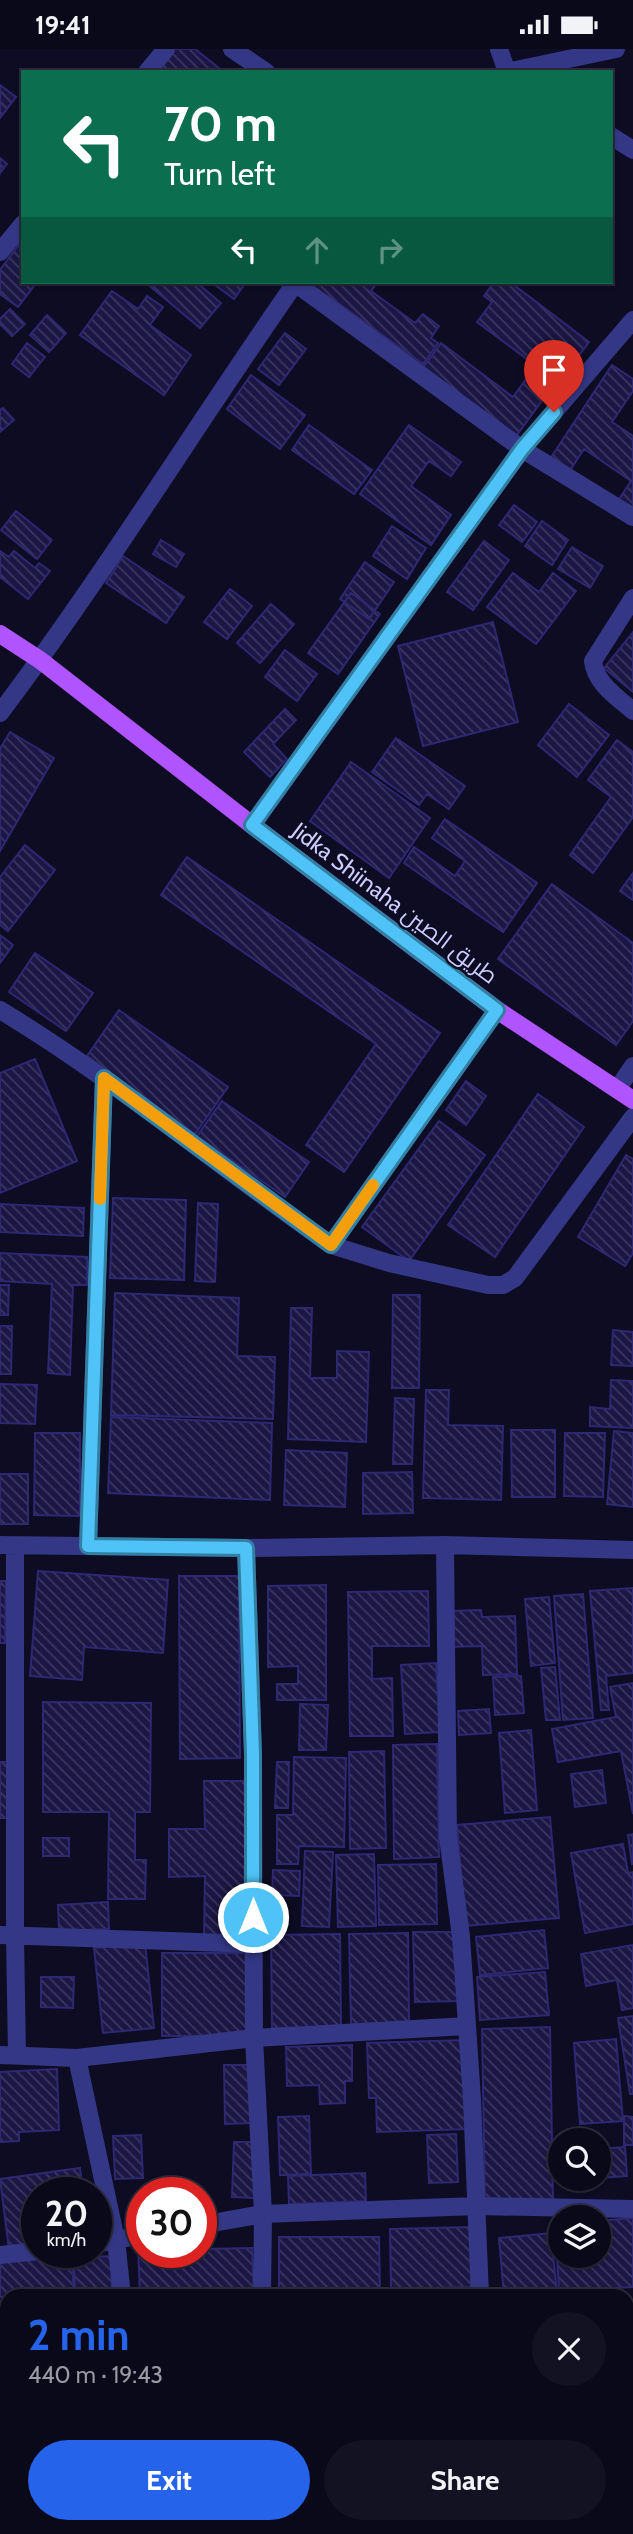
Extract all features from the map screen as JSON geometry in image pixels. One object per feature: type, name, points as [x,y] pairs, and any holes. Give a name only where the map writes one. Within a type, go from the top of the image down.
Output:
[{"type":"main road","name":"Jidka Shiinaha طريق الصين","points":[[0,634],[40,660],[497,1010],[633,1100]]},
{"type":"street","points":[[150,70],[166,49]]},
{"type":"street","points":[[232,49],[263,70]]},
{"type":"street","points":[[499,49],[506,70]]},
{"type":"street","points":[[516,70],[616,49]]},
{"type":"street","points":[[613,137],[633,150]]},
{"type":"street","points":[[0,252],[21,227]]},
{"type":"street","points":[[0,713],[40,660],[177,460],[294,284]]},
{"type":"street","points":[[298,284],[522,449],[633,517]]},
{"type":"street","points":[[252,825],[522,449],[633,320]]},
{"type":"street","points":[[633,598],[593,661],[594,672],[633,711]]},
{"type":"street","points":[[0,1010],[104,1078],[331,1245],[389,1263],[488,1285],[503,1285],[515,1278],[633,1117]]},
{"type":"street","points":[[331,1245],[497,1010]]},
{"type":"street","points":[[618,1088],[633,1066]]},
{"type":"street","points":[[88,1546],[104,1078]]},
{"type":"street","points":[[445,1545],[448,1837],[461,1937],[472,2099],[480,2289]]},
{"type":"street","points":[[467,2026],[254,2038],[77,2058],[9,2055],[8,1546],[246,1548],[445,1545],[633,1550]]},
{"type":"street","points":[[246,1548],[253,1755],[254,2038],[262,2214],[262,2289]]},
{"type":"street","points":[[7,1936],[254,1944]]},
{"type":"street","points":[[77,2058],[116,2240],[121,2289]]},
{"type":"street","points":[[217,2222],[262,2214],[476,2206],[633,2209]]},
{"type":"street","points":[[112,2241],[126,2238]]},
{"type":"street","points":[[0,2255],[21,2253]]},
{"type":"building","points":[[170,49],[195,49],[221,70],[154,70]]},
{"type":"building","points":[[0,85],[16,97],[0,118]]},
{"type":"building","points":[[0,158],[7,164],[0,173]]},
{"type":"building","points":[[21,242],[21,284],[35,284],[18,307],[0,294],[0,270]]},
{"type":"building","points":[[147,284],[198,284],[221,303],[200,328]]},
{"type":"building","points":[[214,284],[245,284],[234,299]]},
{"type":"building","points":[[307,284],[376,284],[371,291],[415,323],[423,314],[439,326],[431,338],[438,343],[423,364],[328,296],[320,307],[301,292]]},
{"type":"building","points":[[493,284],[513,284],[589,342],[559,383],[477,322],[492,302],[484,296]]},
{"type":"building","points":[[112,291],[138,309],[147,296],[163,307],[150,325],[191,355],[164,395],[80,335]]},
{"type":"building","points":[[10,309],[25,324],[12,336],[0,324],[0,319]]},
{"type":"building","points":[[47,315],[66,333],[49,352],[30,335]]},
{"type":"building","points":[[285,333],[306,349],[279,385],[258,369]]},
{"type":"building","points":[[27,343],[45,357],[29,377],[12,364]]},
{"type":"building","points":[[441,343],[513,397],[532,371],[552,387],[514,439],[422,369]]},
{"type":"building","points":[[612,365],[633,379],[633,391],[612,422],[633,436],[633,515],[616,504],[631,481],[584,449],[565,478],[546,465]]},
{"type":"building","points":[[251,375],[305,415],[280,449],[227,409]]},
{"type":"building","points":[[3,408],[14,420],[0,432],[0,410]]},
{"type":"building","points":[[309,425],[372,470],[354,494],[292,450]]},
{"type":"building","points":[[409,425],[461,462],[451,476],[429,461],[411,486],[451,515],[431,545],[360,494]]},
{"type":"building","points":[[514,505],[537,522],[522,542],[499,525]]},
{"type":"building","points":[[16,511],[52,540],[37,559],[1,530]]},
{"type":"building","points":[[542,521],[568,540],[552,565],[525,546]]},
{"type":"building","points":[[392,526],[426,548],[407,579],[373,556]]},
{"type":"building","points":[[161,540],[184,554],[176,567],[153,554]]},
{"type":"building","points":[[484,541],[509,560],[473,610],[447,592]]},
{"type":"building","points":[[572,547],[603,566],[590,588],[558,569]]},
{"type":"building","points":[[0,551],[9,557],[14,551],[35,568],[39,563],[50,571],[28,599],[0,577]]},
{"type":"building","points":[[123,556],[184,597],[166,623],[106,583]]},
{"type":"building","points":[[365,562],[394,582],[369,619],[340,599]]},
{"type":"building","points":[[513,573],[539,592],[553,573],[576,591],[536,644],[487,607]]},
{"type":"building","points":[[230,589],[252,606],[227,639],[204,622]]},
{"type":"building","points":[[351,593],[380,614],[338,674],[308,653]]},
{"type":"building","points":[[271,604],[294,624],[260,663],[237,643]]},
{"type":"building","points":[[493,622],[518,722],[423,746],[398,646]]},
{"type":"building","points":[[633,632],[633,692],[604,668]]},
{"type":"building","points":[[285,650],[317,674],[297,701],[265,677]]},
{"type":"building","points":[[569,704],[609,735],[577,777],[538,745]]},
{"type":"building","points":[[285,709],[296,720],[273,744],[287,759],[270,777],[244,752]]},
{"type":"building","points":[[10,732],[54,758],[0,851],[0,749]]},
{"type":"building","points":[[396,738],[465,786],[449,809],[427,794],[419,805],[372,772]]},
{"type":"building","points":[[617,740],[633,752],[633,817],[593,873],[570,855],[611,797],[588,780]]},
{"type":"building","points":[[351,762],[430,818],[389,878],[310,821]]},
{"type":"building","points":[[445,819],[537,883],[503,932],[404,863],[414,847],[455,876],[465,861],[432,838]]},
{"type":"building","points":[[25,845],[55,870],[8,931],[0,925],[0,877]]},
{"type":"building","points":[[187,857],[440,1033],[344,1172],[306,1145],[376,1044],[161,895]]},
{"type":"building","points":[[633,873],[633,900],[620,891]]},
{"type":"building","points":[[552,884],[633,943],[633,1021],[616,1045],[498,959]]},
{"type":"building","points":[[0,935],[13,945],[0,963]]},
{"type":"building","points":[[35,953],[93,993],[66,1031],[9,992]]},
{"type":"building","points":[[119,1010],[228,1087],[195,1134],[87,1056]]},
{"type":"building","points":[[35,1059],[77,1161],[0,1193],[0,1073]]},
{"type":"building","points":[[466,1081],[486,1096],[466,1125],[446,1110]]},
{"type":"building","points":[[538,1094],[584,1127],[495,1257],[448,1225]]},
{"type":"building","points":[[222,1101],[309,1162],[285,1197],[197,1136]]},
{"type":"building","points":[[439,1121],[485,1155],[409,1261],[362,1227]]},
{"type":"building","points":[[626,1155],[633,1159],[633,1253],[625,1266],[578,1237]]},
{"type":"building","points":[[113,1198],[186,1200],[184,1280],[110,1278]]},
{"type":"building","points":[[198,1203],[218,1204],[215,1282],[195,1281]]},
{"type":"building","points":[[0,1204],[84,1208],[83,1236],[0,1232]]},
{"type":"building","points":[[0,1253],[87,1257],[87,1285],[73,1285],[70,1375],[48,1373],[52,1284],[0,1281]]},
{"type":"building","points":[[0,1285],[9,1285],[8,1315],[0,1315]]},
{"type":"building","points":[[115,1293],[239,1298],[237,1356],[275,1357],[273,1419],[111,1415]]},
{"type":"building","points":[[393,1295],[420,1295],[419,1388],[392,1388]]},
{"type":"building","points":[[291,1308],[312,1308],[310,1378],[337,1378],[337,1351],[369,1352],[366,1442],[288,1439]]},
{"type":"building","points":[[0,1326],[12,1326],[11,1374],[0,1374]]},
{"type":"building","points":[[613,1330],[633,1332],[633,1366],[611,1365]]},
{"type":"building","points":[[611,1380],[633,1381],[633,1428],[590,1426],[590,1407],[610,1409]]},
{"type":"building","points":[[0,1384],[37,1385],[35,1424],[0,1423]]},
{"type":"building","points":[[426,1390],[449,1390],[448,1425],[503,1426],[501,1500],[423,1498]]},
{"type":"building","points":[[395,1398],[414,1399],[412,1464],[393,1464]]},
{"type":"building","points":[[111,1417],[272,1423],[270,1500],[108,1493]]},
{"type":"building","points":[[511,1430],[555,1430],[555,1497],[512,1497]]},
{"type":"building","points":[[614,1431],[633,1433],[633,1507],[607,1504]]},
{"type":"building","points":[[35,1433],[80,1433],[80,1516],[34,1515]]},
{"type":"building","points":[[565,1433],[605,1433],[603,1497],[564,1496]]},
{"type":"building","points":[[286,1450],[347,1453],[345,1507],[284,1505]]},
{"type":"building","points":[[412,1472],[413,1513],[363,1514],[363,1473]]},
{"type":"building","points":[[0,1474],[28,1474],[28,1524],[0,1524]]},
{"type":"building","points":[[38,1571],[168,1580],[163,1653],[84,1647],[82,1680],[30,1676]]},
{"type":"building","points":[[179,1576],[239,1576],[240,1758],[180,1759]]},
{"type":"building","points":[[0,1581],[6,1581],[5,1643],[0,1643]]},
{"type":"building","points":[[326,1585],[326,1700],[277,1700],[277,1684],[298,1684],[298,1666],[268,1667],[268,1586]]},
{"type":"building","points":[[633,1588],[633,1673],[606,1676],[609,1710],[601,1710],[590,1591]]},
{"type":"building","points":[[428,1591],[429,1646],[372,1646],[372,1679],[392,1678],[393,1736],[350,1736],[348,1592]]},
{"type":"building","points":[[583,1594],[593,1718],[563,1720],[554,1596]]},
{"type":"building","points":[[549,1597],[555,1663],[531,1666],[525,1599]]},
{"type":"building","points":[[481,1610],[482,1617],[515,1616],[517,1674],[483,1675],[482,1646],[448,1647],[447,1611]]},
{"type":"building","points":[[436,1663],[440,1732],[405,1734],[401,1665]]},
{"type":"building","points":[[555,1667],[560,1720],[546,1720],[541,1668]]},
{"type":"building","points":[[521,1676],[524,1713],[495,1715],[493,1677]]},
{"type":"building","points":[[633,1683],[633,1814],[621,1751],[558,1762],[552,1729],[616,1717],[610,1687]]},
{"type":"building","points":[[43,1702],[151,1703],[150,1812],[135,1812],[135,1860],[146,1860],[145,1899],[108,1899],[109,1812],[43,1812]]},
{"type":"building","points":[[300,1704],[328,1705],[326,1750],[299,1750]]},
{"type":"building","points":[[489,1709],[491,1733],[459,1735],[458,1711]]},
{"type":"building","points":[[531,1730],[537,1810],[505,1813],[499,1733]]},
{"type":"building","points":[[437,1744],[439,1857],[394,1859],[393,1745]]},
{"type":"building","points":[[384,1751],[386,1848],[350,1849],[349,1752]]},
{"type":"building","points":[[294,1757],[346,1758],[344,1847],[299,1846],[298,1864],[277,1864],[277,1815],[293,1815]]},
{"type":"building","points":[[0,1762],[11,1762],[10,1818],[0,1818]]},
{"type":"building","points":[[277,1762],[289,1762],[288,1808],[275,1808]]},
{"type":"building","points":[[602,1770],[606,1803],[575,1807],[571,1774]]},
{"type":"building","points":[[204,1781],[247,1781],[248,1936],[204,1937],[205,1876],[169,1877],[169,1829],[205,1829]]},
{"type":"building","points":[[550,1817],[559,1918],[465,1926],[457,1825]]},
{"type":"building","points":[[633,1834],[633,1864],[632,1864],[628,1835]]},
{"type":"building","points":[[43,1838],[69,1838],[69,1856],[43,1856]]},
{"type":"building","points":[[623,1844],[628,1873],[633,1872],[633,1924],[585,1933],[571,1853]]},
{"type":"building","points":[[305,1851],[333,1852],[329,1927],[302,1926]]},
{"type":"building","points":[[374,1854],[376,1926],[338,1927],[336,1855]]},
{"type":"building","points":[[436,1864],[437,1924],[379,1925],[378,1865]]},
{"type":"building","points":[[273,1870],[300,1871],[299,1896],[272,1895]]},
{"type":"building","points":[[108,1902],[109,1929],[59,1931],[58,1905]]},
{"type":"building","points":[[544,1930],[548,1968],[480,1975],[476,1937]]},
{"type":"building","points":[[413,1932],[458,1932],[459,2001],[415,2002]]},
{"type":"building","points":[[408,1933],[409,2023],[351,2024],[349,1934]]},
{"type":"building","points":[[340,1934],[341,2027],[272,2028],[271,1935]]},
{"type":"building","points":[[145,1943],[154,2028],[103,2033],[94,1948]]},
{"type":"building","points":[[633,1945],[633,2008],[622,2010],[617,1980],[586,1986],[581,1954]]},
{"type":"building","points":[[162,1953],[249,1953],[250,2036],[162,2036]]},
{"type":"building","points":[[545,1972],[549,2015],[480,2020],[477,1977]]},
{"type":"building","points":[[41,1977],[74,1977],[73,2008],[41,2007]]},
{"type":"building","points":[[633,2016],[633,2094],[630,2094],[618,2018]]},
{"type":"building","points":[[550,2027],[552,2128],[548,2128],[548,2191],[553,2191],[553,2199],[485,2200],[482,2029]]},
{"type":"building","points":[[616,2039],[623,2121],[580,2124],[574,2043]]},
{"type":"building","points":[[466,2040],[469,2129],[377,2132],[376,2098],[369,2098],[367,2043]]},
{"type":"building","points":[[352,2045],[352,2081],[345,2081],[345,2103],[320,2104],[319,2085],[287,2086],[286,2047]]},
{"type":"building","points":[[224,2065],[252,2065],[253,2123],[225,2124]]},
{"type":"building","points":[[57,2069],[59,2130],[19,2132],[19,2141],[0,2142],[0,2072]]},
{"type":"building","points":[[309,2116],[311,2174],[280,2175],[278,2117]]},
{"type":"building","points":[[624,2116],[633,2117],[633,2145],[624,2145]]},
{"type":"building","points":[[456,2134],[458,2182],[429,2183],[427,2135]]},
{"type":"building","points":[[141,2135],[143,2177],[115,2179],[113,2136]]},
{"type":"building","points":[[234,2142],[256,2142],[254,2198],[232,2197]]},
{"type":"building","points":[[625,2147],[627,2176],[611,2177],[611,2148]]},
{"type":"building","points":[[80,2168],[81,2177],[21,2177],[21,2247],[9,2249],[0,2179]]},
{"type":"building","points":[[365,2173],[366,2201],[289,2204],[288,2176]]},
{"type":"building","points":[[633,2218],[633,2287],[559,2289],[558,2268],[611,2268],[611,2220]]},
{"type":"building","points":[[470,2227],[471,2287],[391,2289],[390,2229]]},
{"type":"building","points":[[548,2233],[548,2268],[554,2268],[557,2289],[503,2289],[499,2238]]},
{"type":"building","points":[[279,2237],[379,2237],[380,2289],[279,2289]]},
{"type":"building","points":[[252,2248],[254,2289],[140,2289],[139,2268],[217,2268],[217,2249]]},
{"type":"building","points":[[21,2260],[21,2268],[73,2268],[74,2289],[0,2289],[0,2261]]},
{"type":"building","points":[[74,2268],[111,2268],[112,2289],[75,2289]]},
{"type":"slow traffic","points":[[100,1199],[104,1078],[267,1201],[331,1245],[373,1185]]},
{"type":"route","points":[[253,1917],[253,1755],[246,1548],[88,1546],[104,1078],[267,1201],[331,1245],[497,1010],[252,825],[522,449],[554,412]]}]
